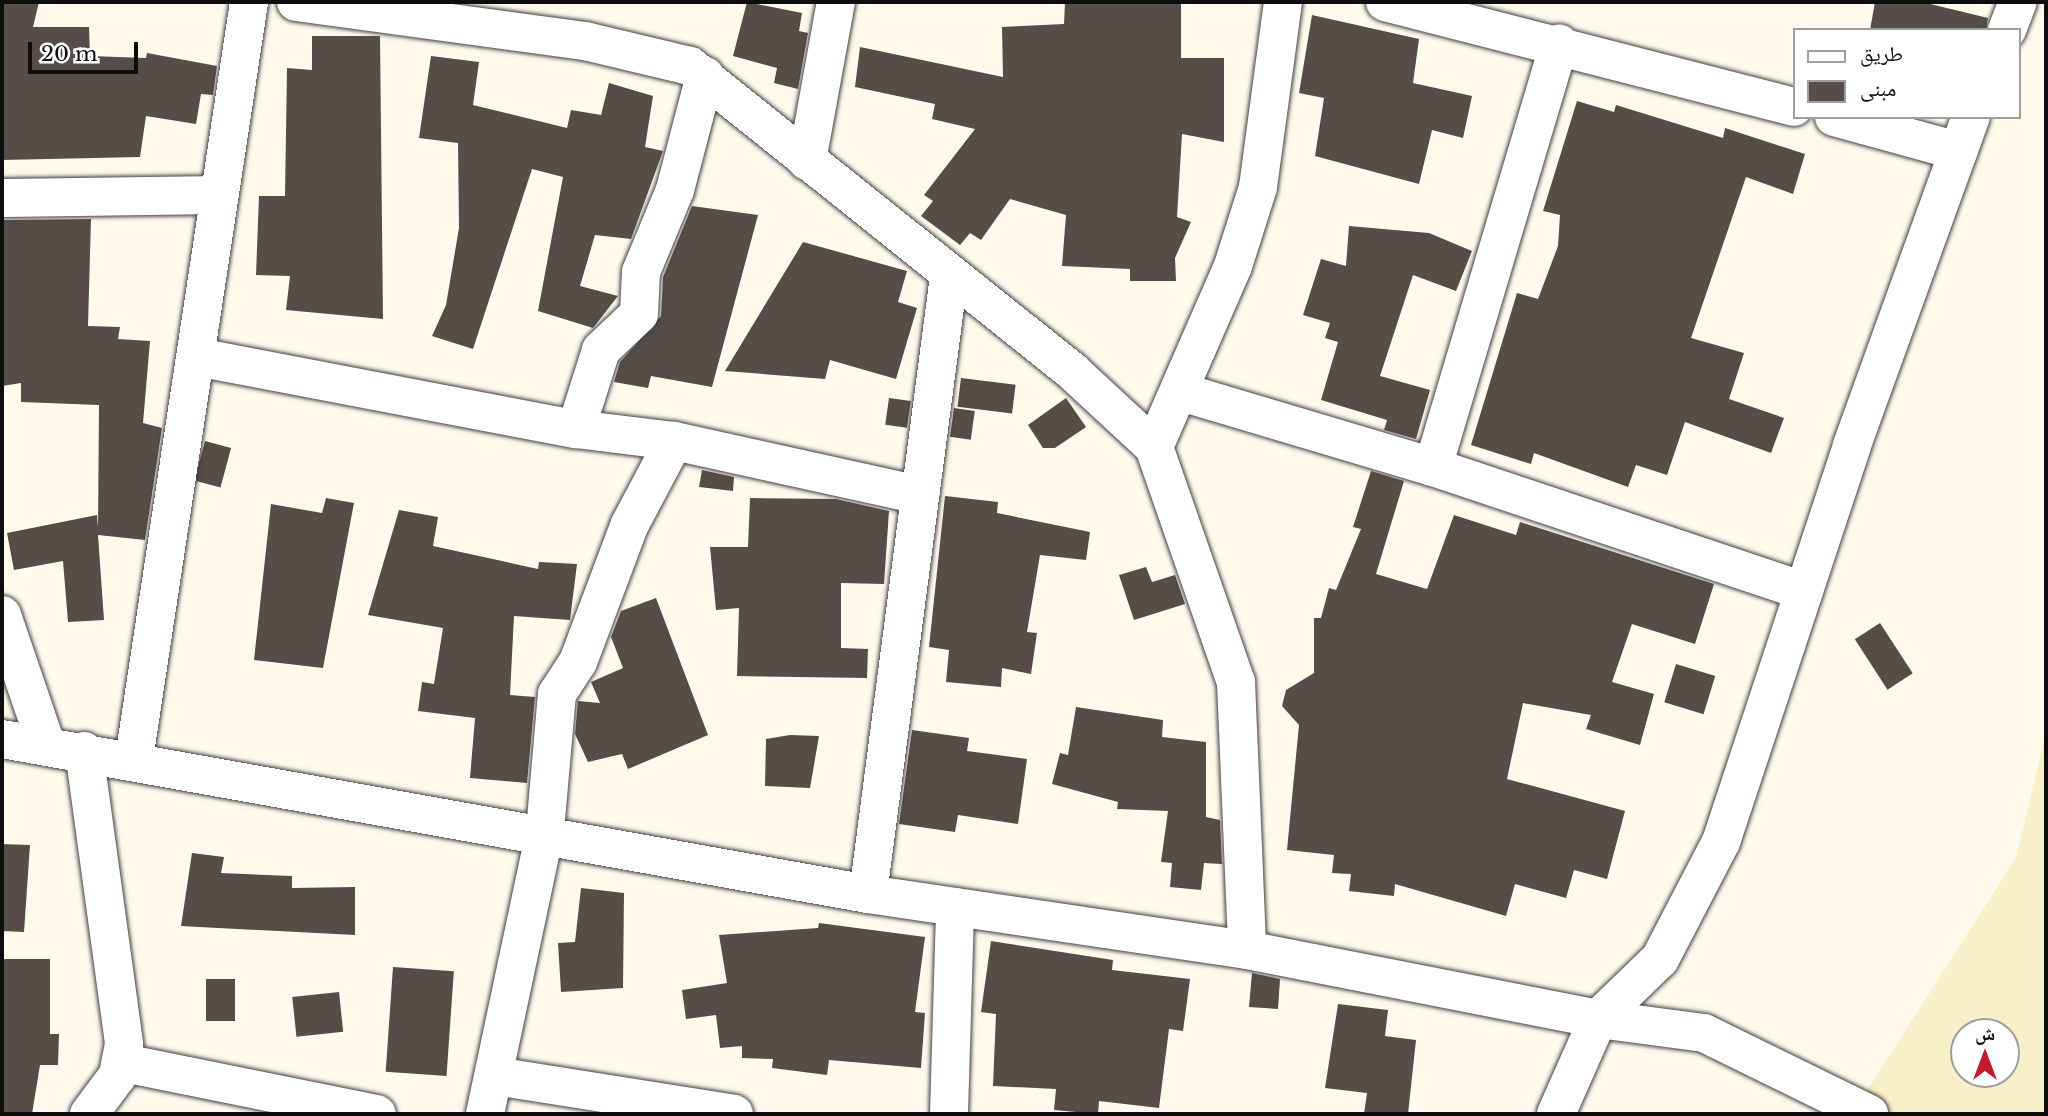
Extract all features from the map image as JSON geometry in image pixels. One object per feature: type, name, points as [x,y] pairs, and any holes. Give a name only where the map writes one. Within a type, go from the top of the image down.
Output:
[{"type":"street","points":[[134,759],[249,2]]},
{"type":"street","points":[[296,2],[585,41],[673,59],[705,76],[949,276],[1073,372],[1154,447],[1236,682],[1247,950]]},
{"type":"street","points":[[807,161],[836,2]]},
{"type":"street","points":[[1154,447],[1181,392],[1258,187],[1283,2]]},
{"type":"street","points":[[2008,28],[2018,2]]},
{"type":"street","points":[[1406,3],[1792,106]]},
{"type":"street","points":[[1433,467],[1559,43]]},
{"type":"street","points":[[576,429],[601,350],[639,314],[641,272],[675,190],[705,76]]},
{"type":"street","points":[[1556,1114],[1598,1019],[1660,959],[1687,916],[1721,842],[1804,592],[1965,134],[1849,119]]},
{"type":"street","points":[[2,198],[219,195]]},
{"type":"street","points":[[868,894],[949,276]]},
{"type":"street","points":[[197,357],[576,429],[674,440],[920,495]]},
{"type":"street","points":[[1181,392],[1433,467],[1804,592]]},
{"type":"street","points":[[485,1114],[545,831],[557,694],[578,662],[630,524],[674,440]]},
{"type":"street","points":[[2,615],[66,749],[122,1018],[122,1063],[89,1114]]},
{"type":"street","points":[[2,738],[545,831],[868,894],[1247,950],[1598,1019],[1704,1033],[1869,1114]]},
{"type":"street","points":[[949,1114],[955,906]]},
{"type":"street","points":[[122,1063],[377,1114]]},
{"type":"street","points":[[495,1076],[723,1113]]},
{"type":"shaded area","points":[[2046,733],[2046,1114],[1852,1114],[2016,858]]},
{"type":"building","points":[[2,2],[39,2],[33,27],[89,27],[90,56],[146,58],[147,53],[217,66],[213,95],[201,94],[196,124],[146,116],[140,157],[2,160]]},
{"type":"building","points":[[747,2],[802,13],[799,31],[808,33],[798,89],[774,83],[777,68],[733,56]]},
{"type":"building","points":[[1065,2],[1181,2],[1181,58],[1224,58],[1224,142],[1182,134],[1177,217],[1191,222],[1175,258],[1176,281],[1130,281],[1130,269],[1062,266],[1066,215],[1010,199],[981,240],[970,233],[960,245],[921,216],[933,201],[924,195],[975,129],[932,119],[935,104],[855,87],[860,47],[1003,77],[1002,27],[1064,24]]},
{"type":"building","points":[[1875,2],[1922,2],[1988,18],[1986,28],[1870,28]]},
{"type":"building","points":[[1312,15],[1419,39],[1413,83],[1472,96],[1463,138],[1432,130],[1419,184],[1315,156],[1324,98],[1299,93]]},
{"type":"building","points":[[312,36],[380,36],[383,319],[286,310],[290,276],[256,275],[259,196],[285,196],[287,68],[312,70]]},
{"type":"building","points":[[431,56],[479,62],[473,105],[567,128],[571,110],[601,115],[609,83],[653,96],[645,147],[663,151],[631,239],[595,235],[580,286],[618,296],[593,328],[538,311],[563,177],[532,169],[473,349],[432,336],[446,305],[459,228],[458,143],[419,138]]},
{"type":"building","points":[[1577,101],[1614,112],[1616,105],[1723,138],[1725,128],[1805,154],[1793,194],[1746,177],[1691,338],[1744,353],[1729,399],[1784,418],[1771,453],[1685,422],[1667,475],[1636,465],[1628,487],[1534,453],[1531,464],[1471,445],[1517,293],[1538,299],[1558,246],[1560,215],[1543,211]]},
{"type":"building","points":[[692,206],[758,215],[712,387],[651,376],[648,388],[614,382],[620,362],[661,316],[663,277]]},
{"type":"building","points":[[91,219],[88,326],[120,327],[118,339],[150,341],[143,423],[162,428],[145,540],[98,535],[104,620],[68,622],[63,561],[14,570],[7,533],[97,515],[98,528],[99,405],[21,402],[21,383],[2,386],[2,220]]},
{"type":"building","points":[[1349,226],[1429,233],[1472,251],[1456,291],[1413,275],[1380,376],[1430,390],[1416,439],[1384,430],[1387,420],[1321,400],[1338,342],[1325,338],[1330,323],[1303,315],[1321,259],[1346,266]]},
{"type":"building","points":[[803,242],[907,271],[898,302],[917,308],[896,379],[830,360],[825,379],[725,371]]},
{"type":"building","points":[[961,378],[1016,385],[1012,413],[957,407]]},
{"type":"building","points":[[889,398],[911,401],[907,428],[885,425]]},
{"type":"building","points":[[1066,398],[1086,427],[1055,448],[1043,448],[1028,425]]},
{"type":"building","points":[[954,408],[975,411],[971,440],[950,437]]},
{"type":"building","points":[[205,441],[231,448],[220,488],[194,481]]},
{"type":"building","points":[[702,470],[734,477],[733,491],[699,487]]},
{"type":"building","points":[[1371,471],[1404,481],[1376,574],[1427,589],[1454,515],[1516,535],[1520,522],[1714,584],[1695,644],[1632,624],[1612,682],[1654,694],[1640,745],[1586,729],[1591,715],[1523,703],[1507,779],[1625,811],[1607,879],[1574,870],[1566,898],[1515,884],[1506,916],[1395,884],[1394,896],[1349,891],[1351,874],[1332,873],[1334,855],[1287,850],[1299,725],[1282,706],[1286,690],[1314,673],[1314,618],[1321,618],[1329,588],[1336,590],[1361,529],[1353,527]]},
{"type":"building","points":[[945,496],[998,502],[997,513],[1090,532],[1086,560],[1040,555],[1027,632],[1037,633],[1031,674],[1002,668],[1001,687],[946,682],[949,650],[929,647]]},
{"type":"building","points":[[326,498],[354,503],[323,668],[254,660],[271,504],[322,513]]},
{"type":"building","points":[[750,498],[836,499],[889,511],[884,584],[841,583],[841,648],[868,649],[867,678],[737,676],[739,608],[716,610],[710,547],[748,547]]},
{"type":"building","points":[[399,510],[438,517],[433,546],[538,569],[539,562],[577,564],[570,620],[514,616],[510,695],[535,697],[527,783],[470,778],[475,718],[418,711],[422,682],[434,684],[443,628],[368,615]]},
{"type":"building","points":[[1146,567],[1152,582],[1175,575],[1185,604],[1134,620],[1119,575]]},
{"type":"building","points":[[656,598],[708,735],[628,769],[622,754],[588,762],[575,734],[578,701],[600,703],[591,682],[623,668],[611,637],[621,611]]},
{"type":"building","points":[[1880,623],[1913,673],[1888,690],[1855,639]]},
{"type":"building","points":[[1676,664],[1715,676],[1704,714],[1664,702]]},
{"type":"building","points":[[1076,707],[1163,720],[1162,737],[1206,742],[1206,817],[1220,820],[1222,864],[1204,863],[1201,890],[1170,887],[1172,863],[1161,862],[1168,811],[1117,809],[1118,802],[1052,784],[1060,753],[1068,755]]},
{"type":"building","points":[[912,730],[969,738],[967,751],[1027,759],[1018,824],[958,815],[955,832],[899,824]]},
{"type":"building","points":[[790,735],[819,736],[810,788],[765,786],[766,739]]},
{"type":"building","points":[[2,844],[30,845],[24,932],[2,931]]},
{"type":"building","points":[[192,853],[224,857],[221,873],[292,876],[292,888],[355,887],[355,935],[181,926]]},
{"type":"building","points":[[581,888],[624,893],[623,988],[561,992],[558,943],[575,942]]},
{"type":"building","points":[[819,923],[925,937],[915,1012],[925,1013],[921,1068],[829,1060],[827,1075],[772,1068],[773,1059],[742,1058],[742,1046],[720,1048],[716,1015],[686,1019],[682,990],[727,983],[719,935],[818,928]]},
{"type":"building","points":[[991,941],[1113,960],[1112,970],[1190,979],[1183,1031],[1169,1029],[1159,1108],[1099,1101],[1098,1114],[1054,1110],[1056,1089],[993,1086],[996,1014],[981,1012]]},
{"type":"building","points":[[2,959],[50,959],[50,1034],[59,1034],[58,1065],[40,1065],[32,1114],[2,1114]]},
{"type":"building","points":[[393,967],[454,971],[447,1076],[386,1072]]},
{"type":"building","points":[[1252,973],[1280,979],[1278,1009],[1249,1007]]},
{"type":"building","points":[[206,979],[235,979],[235,1021],[206,1021]]},
{"type":"building","points":[[339,992],[343,1032],[296,1037],[292,997]]},
{"type":"building","points":[[1338,1004],[1388,1010],[1385,1036],[1416,1040],[1408,1114],[1364,1114],[1367,1093],[1325,1088]]}]
